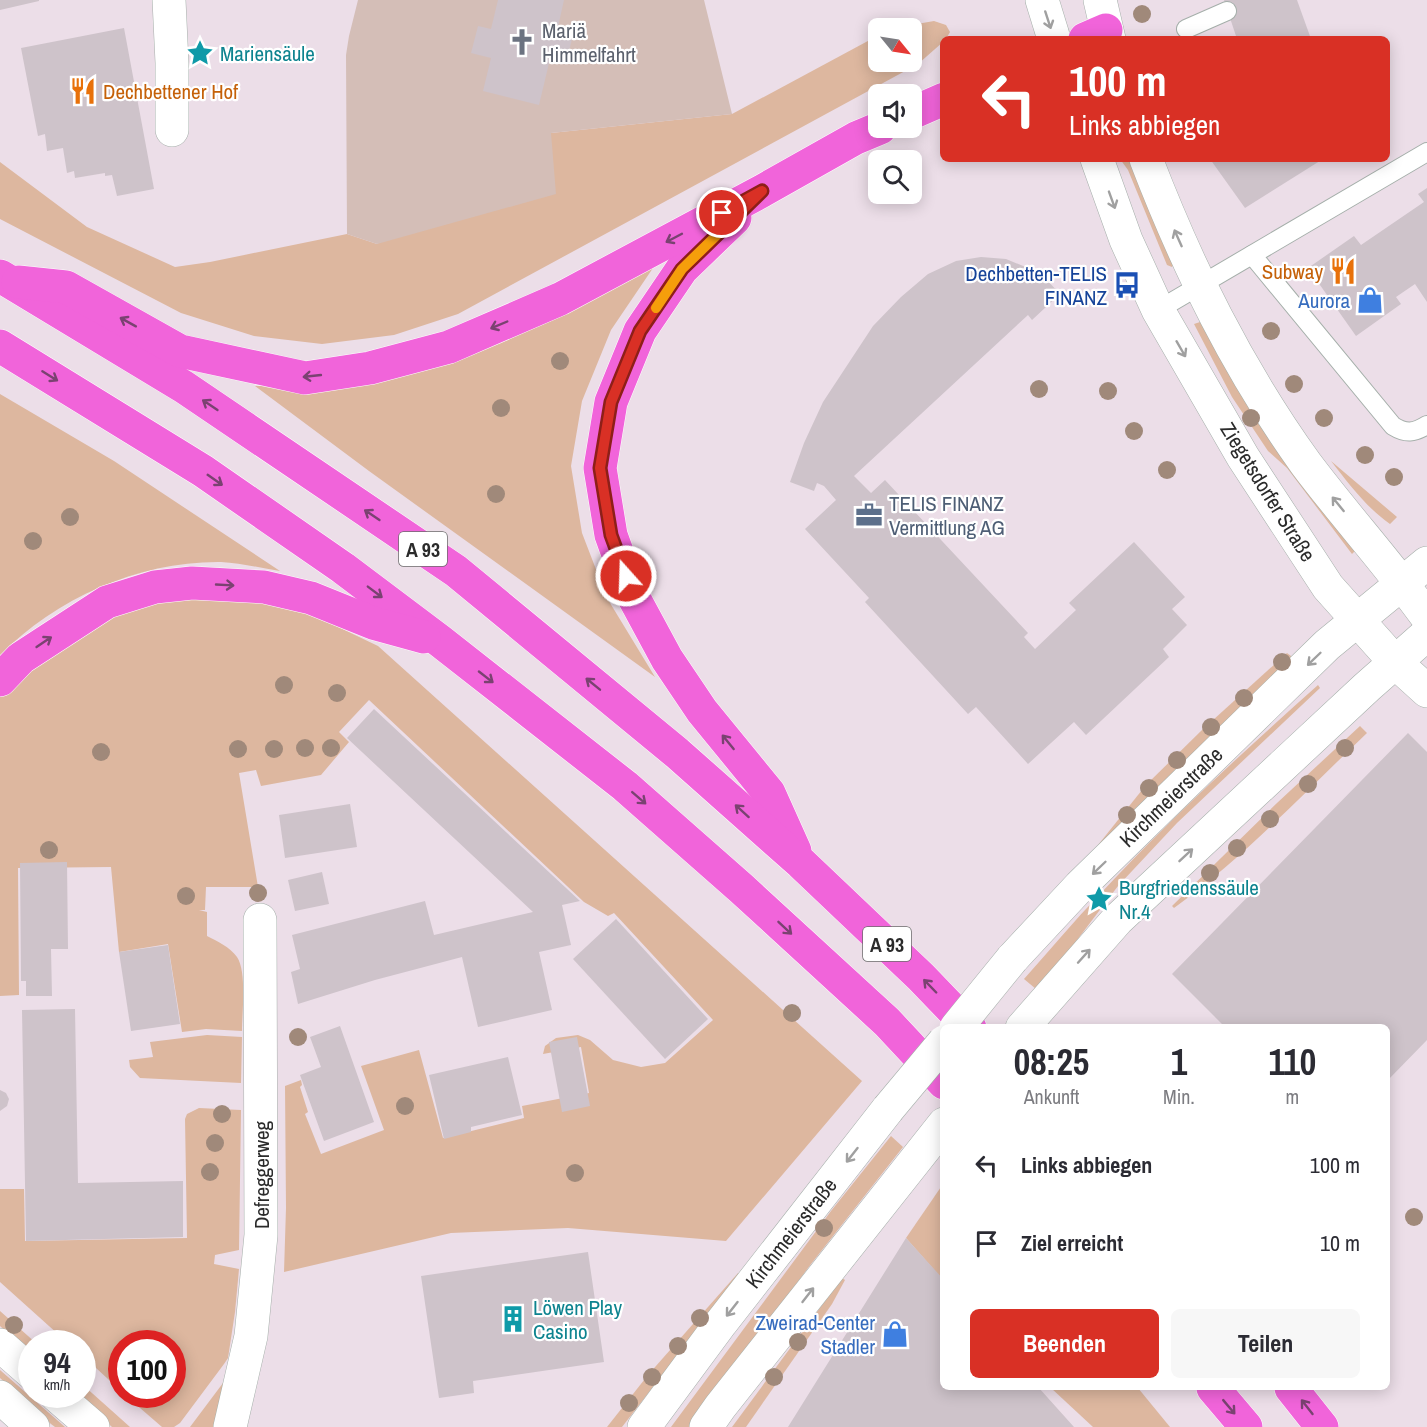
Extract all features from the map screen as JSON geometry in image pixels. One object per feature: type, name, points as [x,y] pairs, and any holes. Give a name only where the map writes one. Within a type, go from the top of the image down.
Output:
[{"type":"highway","points":[[922,109],[940,101]]},
{"type":"highway","points":[[5,279],[66,287],[180,351],[305,378],[370,368],[448,347],[560,299],[868,133]]},
{"type":"highway","points":[[762,191],[682,269],[640,331],[611,402],[600,468],[611,535],[633,596],[667,659],[702,711],[769,793],[801,863]]},
{"type":"highway","name":"A 93","points":[[5,279],[184,387],[456,571],[677,753],[801,863],[921,977],[966,1024]]},
{"type":"highway","name":"A 93","points":[[0,346],[203,471],[343,568],[440,641],[643,802],[887,1022],[940,1079]]},
{"type":"highway","points":[[0,680],[21,658],[107,602],[154,587],[192,583],[264,587],[302,596],[373,623],[440,641]]},
{"type":"highway","points":[[1215,1390],[1246,1427]]},
{"type":"highway","points":[[1293,1390],[1322,1427]]},
{"type":"main road","points":[[169,0],[172,130]]},
{"type":"main road","points":[[1042,0],[1053,36]]},
{"type":"main road","name":"Ziegetsdorfer Straße","points":[[1098,162],[1126,240],[1158,310],[1243,457],[1328,587],[1395,662],[1427,691]]},
{"type":"main road","points":[[1147,162],[1170,222],[1199,286],[1242,365],[1306,463],[1415,573],[1427,617]]},
{"type":"main road","name":"Kirchmeierstraße","points":[[959,1024],[1012,959],[1080,886],[1328,645],[1415,573]]},
{"type":"main road","points":[[1025,1024],[1117,920],[1427,634]]},
{"type":"main road","name":"Defreggerweg","points":[[230,1427],[251,1336],[261,1235],[260,920]]},
{"type":"main road","name":"Kirchmeierstraße","points":[[644,1427],[721,1323],[888,1109],[940,1047]]},
{"type":"main road","points":[[706,1427],[934,1136]]},
{"type":"main road","points":[[0,1345],[18,1361]]},
{"type":"main road","points":[[0,1397],[33,1427]]},
{"type":"main road","points":[[71,1408],[93,1427]]},
{"type":"lane","points":[[1186,29],[1227,11]]},
{"type":"lane","points":[[1158,310],[1427,152]]},
{"type":"lane","points":[[1252,255],[1393,426],[1400,431],[1412,432],[1427,425]]},
{"type":"shaded area","points":[[358,0],[704,0],[732,114],[551,133],[556,194],[377,244],[347,234],[346,55]]},
{"type":"shaded area","points":[[934,21],[946,25],[950,32],[948,36],[940,36],[940,45],[922,60],[922,23]]},
{"type":"shaded area","points":[[868,41],[868,72],[903,72],[881,84],[868,84],[868,91],[458,314],[394,335],[322,344],[254,336],[181,313],[0,219],[0,162],[87,227],[175,267],[347,234],[377,244],[551,133],[732,114]]},
{"type":"shaded area","points":[[1122,162],[1134,162],[1174,263],[1172,267],[1167,265],[1128,170]]},
{"type":"shaded area","points":[[653,268],[611,330],[582,401],[571,466],[582,533],[607,598],[655,677],[255,386],[313,386]]},
{"type":"shaded area","points":[[1200,322],[1243,397],[1356,550],[1352,554],[1287,468],[1268,451],[1232,397],[1194,324]]},
{"type":"shaded area","points":[[0,394],[114,461],[280,571],[221,562],[190,563],[130,576],[73,600],[47,616],[0,655]]},
{"type":"shaded area","points":[[1331,461],[1397,517],[1390,524],[1381,517],[1358,495]]},
{"type":"shaded area","points":[[196,595],[261,602],[309,613],[378,646],[862,1081],[726,1241],[568,1228],[451,1233],[284,1272],[285,1086],[301,1080],[300,1087],[308,1112],[305,1114],[321,1154],[384,1130],[361,1066],[419,1050],[443,1138],[524,1118],[522,1106],[589,1093],[581,1047],[543,1054],[545,1046],[556,1038],[578,1035],[590,1040],[613,1060],[641,1067],[665,1063],[713,1020],[614,913],[608,916],[584,902],[369,700],[339,732],[349,742],[321,775],[261,786],[256,770],[239,773],[258,887],[206,887],[205,910],[199,910],[207,912],[207,936],[231,950],[240,964],[243,982],[242,1031],[206,1029],[182,1032],[168,944],[119,952],[111,867],[18,868],[19,995],[0,996],[0,695],[25,669],[111,614]]},
{"type":"shaded area","points":[[1287,653],[1295,659],[1101,848],[1098,845],[1146,785],[1202,730]]},
{"type":"shaded area","points":[[1318,685],[1320,688],[1177,823],[1118,886],[1071,948],[1036,989],[1024,979],[1090,904],[1180,813]]},
{"type":"shaded area","points":[[1360,726],[1367,733],[1274,824],[1200,888],[1174,908],[1172,906],[1277,803]]},
{"type":"shaded area","points":[[207,1035],[242,1037],[241,1083],[140,1078],[130,1067],[129,1060],[153,1057],[150,1042]]},
{"type":"shaded area","points":[[199,1108],[241,1110],[239,1250],[215,1255],[214,1264],[239,1269],[228,1358],[180,1423],[174,1427],[162,1427],[140,1408],[186,1408],[186,1330],[108,1330],[108,1379],[96,1368],[96,1330],[53,1330],[0,1282],[0,1189],[24,1189],[25,1241],[187,1238],[185,1119],[187,1114]]},
{"type":"shaded area","points":[[891,1136],[903,1147],[811,1264],[690,1427],[671,1427],[831,1211]]},
{"type":"shaded area","points":[[940,1188],[940,1277],[906,1238]]},
{"type":"shaded area","points":[[738,1273],[740,1275],[622,1427],[607,1427],[648,1375]]},
{"type":"shaded area","points":[[842,1278],[845,1280],[832,1304],[746,1427],[732,1427]]},
{"type":"shaded area","points":[[0,1311],[21,1330],[18,1330],[18,1343],[0,1326]]},
{"type":"shaded area","points":[[0,1370],[18,1386],[18,1394],[0,1378]]},
{"type":"shaded area","points":[[229,1375],[216,1427],[190,1427]]},
{"type":"shaded area","points":[[1053,1390],[1140,1390],[1170,1427],[1093,1427]]},
{"type":"shaded area","points":[[96,1397],[130,1427],[112,1427],[91,1408],[96,1408]]},
{"type":"shaded area","points":[[33,1408],[43,1408],[65,1427],[55,1427]]},
{"type":"building","points":[[0,0],[39,0],[39,1],[0,10]]},
{"type":"building","name":"Mariä Himmelfahrt","points":[[498,0],[564,0],[558,27],[574,31],[566,63],[550,59],[539,105],[483,91],[491,58],[471,53],[478,26],[491,29]]},
{"type":"building","points":[[1224,0],[1297,0],[1310,36],[1236,36]]},
{"type":"building","name":"Dechbettener Hof","points":[[124,28],[154,189],[117,196],[112,175],[105,176],[105,173],[75,178],[74,171],[67,173],[63,148],[47,151],[45,134],[38,136],[21,48]]},
{"type":"building","points":[[1212,162],[1318,162],[1245,208]]},
{"type":"building","points":[[1427,188],[1427,302],[1415,284],[1396,297],[1401,304],[1356,336],[1308,268],[1354,236],[1361,245],[1424,202],[1418,194]]},
{"type":"building","name":"TELIS FINANZ Vermittlung AG","points":[[981,257],[1006,259],[1028,268],[1046,279],[1060,294],[1032,320],[1028,315],[854,476],[871,493],[885,480],[1028,633],[1024,637],[1035,649],[1076,610],[1069,603],[1134,542],[1185,597],[1172,609],[1187,625],[1163,649],[1169,657],[1086,735],[1074,722],[1028,764],[976,707],[968,714],[865,602],[869,598],[805,529],[836,500],[824,486],[817,483],[814,491],[790,482],[804,443],[823,402],[873,326],[901,297],[928,274],[956,261]]},
{"type":"building","points":[[374,709],[580,901],[562,905],[571,945],[539,952],[552,1010],[478,1027],[462,957],[375,980],[298,1004],[291,972],[300,969],[292,935],[425,901],[434,935],[533,912],[347,738]]},
{"type":"building","points":[[1408,733],[1427,752],[1427,1040],[1390,1078],[1390,1024],[1222,1024],[1172,974]]},
{"type":"building","points":[[350,804],[357,847],[285,858],[279,815]]},
{"type":"building","points":[[67,862],[68,949],[51,949],[52,996],[26,996],[26,981],[21,981],[20,863]]},
{"type":"building","points":[[322,872],[329,904],[295,911],[288,880]]},
{"type":"building","points":[[616,919],[708,1019],[665,1059],[573,959]]},
{"type":"building","points":[[168,945],[180,1024],[131,1031],[119,952]]},
{"type":"building","points":[[75,1009],[78,1183],[183,1181],[183,1237],[26,1241],[22,1010]]},
{"type":"building","points":[[340,1026],[374,1122],[324,1141],[300,1075],[321,1067],[310,1037]]},
{"type":"building","points":[[577,1037],[590,1106],[562,1112],[549,1042]]},
{"type":"building","points":[[508,1057],[522,1115],[471,1127],[471,1132],[444,1139],[429,1075]]},
{"type":"building","points":[[0,1090],[6,1093],[9,1099],[7,1106],[0,1111]]},
{"type":"building","name":"Zweirad-Center Stadler","points":[[906,1238],[940,1276],[940,1390],[1041,1390],[1074,1427],[788,1427]]},
{"type":"building","name":"Löwen Play Casino","points":[[588,1252],[604,1362],[473,1381],[474,1393],[439,1398],[421,1276]]},
{"type":"slow traffic","points":[[656,308],[682,269],[719,233]]},
{"type":"place","name":"Mariä Himmelfahrt","points":[[522,42]]},
{"type":"place","name":"Mariensäule","points":[[200,53]]},
{"type":"place","name":"Dechbettener Hof","points":[[83,91]]},
{"type":"place","name":"Subway","points":[[1343,271]]},
{"type":"place","name":"Dechbetten-TELIS FINANZ","points":[[1127,285]]},
{"type":"place","name":"Aurora","points":[[1370,300]]},
{"type":"place","name":"TELIS FINANZ Vermittlung AG","points":[[869,515]]},
{"type":"place","name":"Burgfriedenssäule Nr.4","points":[[1099,899]]},
{"type":"place","name":"Löwen Play Casino","points":[[513,1319]]},
{"type":"place","name":"Zweirad-Center Stadler","points":[[895,1334]]},
{"type":"route","points":[[626,576],[611,535],[600,468],[611,402],[640,331],[682,269],[762,191],[722,213]]}]
